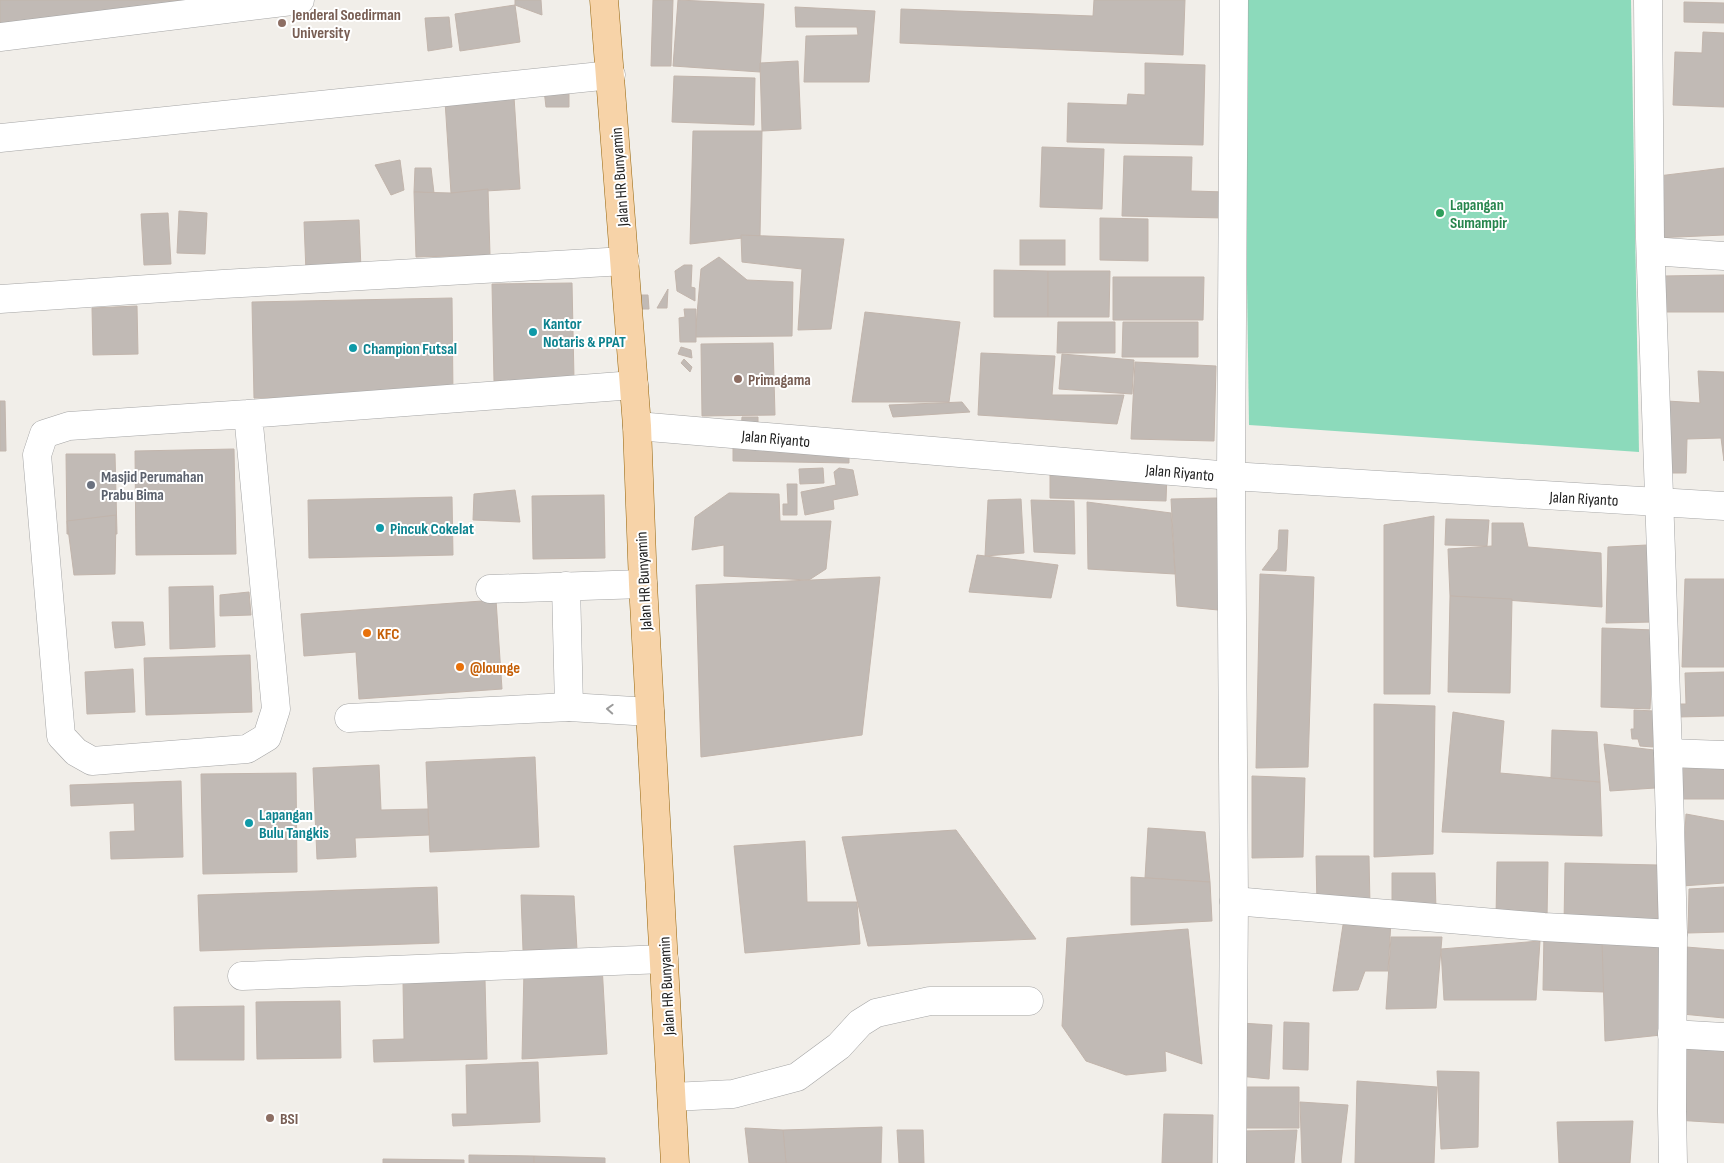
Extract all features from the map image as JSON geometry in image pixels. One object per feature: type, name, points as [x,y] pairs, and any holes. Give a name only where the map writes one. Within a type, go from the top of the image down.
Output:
[{"type":"main road","name":"Jalan HR Bunyamin","points":[[604,0],[637,426],[643,584],[676,1163]]},
{"type":"street","points":[[0,37],[300,0]]},
{"type":"street","points":[[1232,1163],[1234,901],[1231,476],[1234,0]]},
{"type":"street","points":[[1648,0],[1652,252],[1672,934],[1673,1163]]},
{"type":"street","points":[[0,138],[611,75]]},
{"type":"street","points":[[1652,252],[1724,256]]},
{"type":"street","points":[[0,299],[233,283],[625,261]]},
{"type":"street","points":[[248,414],[276,709],[267,736],[248,749],[92,761],[76,752],[61,736],[37,455],[44,434],[68,426],[634,385]]},
{"type":"street","name":"Jalan Riyanto","points":[[637,426],[1231,476],[1724,506]]},
{"type":"street","points":[[490,589],[643,584]]},
{"type":"street","points":[[566,586],[569,707]]},
{"type":"street","points":[[349,718],[569,707],[650,712]]},
{"type":"street","points":[[1668,753],[1724,755]]},
{"type":"street","points":[[1234,901],[1544,927],[1672,934]]},
{"type":"street","points":[[242,976],[664,959]]},
{"type":"street","points":[[672,1097],[733,1094],[797,1077],[839,1046],[860,1023],[876,1013],[930,1001],[1030,1001]]},
{"type":"street","points":[[1672,1034],[1724,1037]]},
{"type":"green space","name":"Lapangan Sumampir","points":[[1243,0],[1631,0],[1639,452],[1249,425]]},
{"type":"building","points":[[0,0],[217,0],[0,26]]},
{"type":"building","points":[[515,0],[541,0],[542,15],[515,5]]},
{"type":"building","points":[[653,0],[673,0],[671,66],[651,66]]},
{"type":"building","points":[[678,0],[764,4],[760,72],[673,66]]},
{"type":"building","points":[[1094,0],[1185,0],[1183,55],[900,43],[901,9],[1093,16]]},
{"type":"building","points":[[1684,2],[1724,3],[1724,23],[1684,22]]},
{"type":"building","points":[[515,5],[520,42],[460,51],[455,14]]},
{"type":"building","points":[[795,7],[875,11],[869,82],[804,82],[806,36],[858,35],[857,27],[796,27]]},
{"type":"building","points":[[449,17],[452,47],[428,51],[425,18]]},
{"type":"building","points":[[1703,32],[1724,33],[1724,107],[1673,105],[1675,52],[1702,53]]},
{"type":"building","points":[[798,61],[801,129],[762,131],[760,63]]},
{"type":"building","points":[[1145,63],[1205,65],[1203,145],[1067,142],[1068,103],[1127,105],[1128,94],[1145,95]]},
{"type":"building","points":[[674,76],[755,78],[754,125],[672,122]]},
{"type":"building","points":[[569,89],[569,107],[546,107],[544,90]]},
{"type":"building","points":[[514,97],[520,189],[451,193],[445,101]]},
{"type":"building","points":[[693,131],[762,131],[760,236],[690,244]]},
{"type":"building","points":[[1042,147],[1104,149],[1102,209],[1040,207]]},
{"type":"building","points":[[1124,156],[1192,157],[1191,191],[1226,192],[1225,218],[1122,216]]},
{"type":"building","points":[[400,160],[404,190],[391,195],[375,165]]},
{"type":"building","points":[[415,168],[431,168],[434,193],[414,192]]},
{"type":"building","points":[[1724,168],[1724,235],[1654,238],[1658,176]]},
{"type":"building","points":[[488,189],[490,255],[416,257],[414,192],[451,193]]},
{"type":"building","points":[[179,211],[207,213],[205,254],[177,253]]},
{"type":"building","points":[[168,213],[171,264],[144,265],[141,214]]},
{"type":"building","points":[[1100,218],[1148,219],[1148,261],[1100,260]]},
{"type":"building","points":[[359,220],[361,269],[306,272],[304,222]]},
{"type":"building","points":[[741,235],[844,239],[831,329],[798,330],[802,269],[742,262]]},
{"type":"building","points":[[1020,240],[1065,240],[1065,265],[1020,265]]},
{"type":"building","points":[[719,257],[747,280],[793,282],[792,336],[695,337],[701,269]]},
{"type":"building","points":[[684,265],[692,265],[691,287],[695,288],[695,301],[677,291],[675,271]]},
{"type":"building","points":[[994,270],[1048,271],[1048,317],[994,317]]},
{"type":"building","points":[[1048,271],[1110,271],[1109,317],[1048,317]]},
{"type":"building","points":[[1724,275],[1724,312],[1666,312],[1663,276]]},
{"type":"building","points":[[1113,277],[1204,277],[1203,320],[1113,320]]},
{"type":"building","name":"Kantor Notaris & PPAT","points":[[572,283],[574,379],[494,381],[492,284]]},
{"type":"building","points":[[668,289],[667,308],[657,308]]},
{"type":"building","points":[[639,295],[648,295],[649,309],[640,309]]},
{"type":"building","name":"Champion Futsal","points":[[452,298],[453,395],[254,398],[252,302]]},
{"type":"building","points":[[137,306],[138,354],[93,355],[92,308]]},
{"type":"building","points":[[684,309],[696,309],[696,342],[680,342],[679,318],[685,317]]},
{"type":"building","points":[[865,312],[960,322],[949,402],[852,402]]},
{"type":"building","points":[[1058,322],[1115,322],[1115,353],[1057,353]]},
{"type":"building","points":[[1123,322],[1198,322],[1198,357],[1122,357]]},
{"type":"building","name":"Primagama","points":[[773,343],[775,415],[702,416],[701,344]]},
{"type":"building","points":[[681,347],[691,350],[692,358],[678,354]]},
{"type":"building","points":[[981,353],[1055,356],[1052,395],[1124,395],[1117,424],[978,415]]},
{"type":"building","points":[[1062,354],[1134,360],[1132,394],[1059,389]]},
{"type":"building","points":[[684,359],[692,367],[690,372],[681,363]]},
{"type":"building","points":[[1135,362],[1216,366],[1214,441],[1131,439]]},
{"type":"building","points":[[1698,371],[1724,372],[1724,461],[1721,438],[1687,439],[1686,473],[1668,473],[1667,401],[1700,403]]},
{"type":"building","points":[[0,401],[5,401],[6,451],[0,451]]},
{"type":"building","points":[[962,402],[970,412],[893,417],[889,405]]},
{"type":"building","points":[[742,417],[758,417],[758,433],[741,432]]},
{"type":"building","points":[[733,443],[849,444],[849,463],[733,461]]},
{"type":"building","points":[[234,449],[236,554],[136,555],[135,451]]},
{"type":"building","name":"Masjid Perumahan Prabu Bima","points":[[66,454],[115,454],[117,534],[67,534]]},
{"type":"building","points":[[823,468],[824,483],[800,484],[799,469]]},
{"type":"building","points":[[839,468],[853,470],[858,495],[833,500],[834,509],[805,515],[801,492],[836,485],[834,472]]},
{"type":"building","points":[[1050,472],[1167,474],[1166,501],[1050,498]]},
{"type":"building","points":[[787,484],[797,484],[797,515],[783,515],[783,504],[788,504]]},
{"type":"building","points":[[515,490],[520,522],[473,520],[474,494]]},
{"type":"building","points":[[729,493],[779,494],[780,521],[831,521],[826,569],[809,580],[724,576],[724,545],[692,550],[695,517]]},
{"type":"building","points":[[604,495],[605,558],[533,559],[532,496]]},
{"type":"building","name":"Pincuk Cokelat","points":[[452,497],[453,555],[309,558],[308,500]]},
{"type":"building","points":[[1217,498],[1218,610],[1177,606],[1171,499]]},
{"type":"building","points":[[1021,499],[1024,553],[985,556],[988,500]]},
{"type":"building","points":[[1031,500],[1074,501],[1075,554],[1034,552]]},
{"type":"building","points":[[1087,502],[1171,513],[1175,574],[1088,569]]},
{"type":"building","points":[[116,515],[115,574],[74,575],[67,521]]},
{"type":"building","points":[[1434,516],[1430,694],[1384,694],[1384,525]]},
{"type":"building","points":[[1446,519],[1489,520],[1487,546],[1445,545]]},
{"type":"building","points":[[1492,523],[1523,523],[1528,547],[1601,553],[1602,607],[1450,596],[1448,549],[1492,546]]},
{"type":"building","points":[[1279,530],[1288,530],[1286,571],[1262,570],[1278,549]]},
{"type":"building","points":[[1647,545],[1653,622],[1606,623],[1608,547]]},
{"type":"building","points":[[977,555],[1058,565],[1051,598],[969,592]]},
{"type":"building","points":[[1260,574],[1314,577],[1308,767],[1256,768]]},
{"type":"building","points":[[880,577],[862,735],[701,757],[696,585]]},
{"type":"building","points":[[1685,579],[1724,579],[1724,667],[1682,667]]},
{"type":"building","points":[[213,586],[215,647],[170,649],[169,587]]},
{"type":"building","points":[[249,592],[251,615],[220,616],[220,595]]},
{"type":"building","points":[[1450,596],[1512,599],[1510,693],[1448,692]]},
{"type":"building","points":[[496,600],[502,689],[359,699],[356,652],[304,656],[301,614]]},
{"type":"building","points":[[112,622],[143,622],[145,645],[115,648]]},
{"type":"building","points":[[1602,628],[1654,630],[1650,709],[1601,707]]},
{"type":"building","points":[[250,655],[252,712],[146,715],[144,658]]},
{"type":"building","points":[[133,669],[135,712],[87,714],[85,672]]},
{"type":"building","points":[[1724,672],[1724,716],[1677,717],[1677,704],[1686,704],[1685,673]]},
{"type":"building","points":[[1374,704],[1435,706],[1433,854],[1374,857]]},
{"type":"building","points":[[1634,710],[1654,711],[1653,747],[1640,746],[1638,739],[1632,739],[1631,729],[1634,729]]},
{"type":"building","points":[[1453,712],[1504,721],[1500,773],[1600,782],[1602,836],[1442,832]]},
{"type":"building","points":[[1552,730],[1597,732],[1600,782],[1551,778]]},
{"type":"building","points":[[1604,744],[1654,750],[1655,788],[1610,791]]},
{"type":"building","points":[[535,757],[539,847],[430,852],[426,762]]},
{"type":"building","points":[[1681,760],[1724,763],[1724,799],[1678,799]]},
{"type":"building","points":[[379,765],[381,810],[428,809],[429,835],[355,838],[356,857],[317,859],[313,768]]},
{"type":"building","name":"Lapangan Bulu Tangkis","points":[[296,773],[297,872],[203,874],[201,774]]},
{"type":"building","points":[[1252,776],[1305,778],[1303,857],[1252,858]]},
{"type":"building","points":[[181,781],[183,857],[111,859],[110,832],[135,831],[134,803],[71,806],[70,785]]},
{"type":"building","points":[[1686,814],[1724,821],[1724,883],[1682,886]]},
{"type":"building","points":[[1148,828],[1205,832],[1210,882],[1145,878]]},
{"type":"building","points":[[956,830],[1036,939],[868,946],[842,837]]},
{"type":"building","points":[[805,841],[807,902],[857,902],[860,944],[745,953],[734,846]]},
{"type":"building","points":[[1316,856],[1369,856],[1370,906],[1317,907]]},
{"type":"building","points":[[1497,862],[1548,862],[1547,918],[1496,918]]},
{"type":"building","points":[[1565,863],[1658,865],[1658,926],[1564,925]]},
{"type":"building","points":[[1392,873],[1435,873],[1436,910],[1392,910]]},
{"type":"building","points":[[1131,877],[1210,882],[1212,921],[1131,925]]},
{"type":"building","points":[[437,887],[439,943],[200,951],[198,895]]},
{"type":"building","points":[[1724,887],[1724,932],[1688,933],[1689,889]]},
{"type":"building","points":[[521,895],[574,896],[577,950],[523,950]]},
{"type":"building","points":[[1391,921],[1388,971],[1365,971],[1358,990],[1333,991],[1343,925]]},
{"type":"building","points":[[1188,929],[1202,1064],[1165,1051],[1166,1071],[1126,1075],[1086,1061],[1062,1026],[1067,938]]},
{"type":"building","points":[[1544,932],[1605,934],[1604,992],[1543,990]]},
{"type":"building","points":[[1391,937],[1442,937],[1436,1008],[1386,1009]]},
{"type":"building","points":[[1602,940],[1663,942],[1661,1035],[1605,1041]]},
{"type":"building","points":[[1540,941],[1536,1000],[1444,1000],[1441,949]]},
{"type":"building","points":[[1686,947],[1724,950],[1724,1018],[1682,1014]]},
{"type":"building","points":[[602,965],[607,1054],[522,1059],[524,970]]},
{"type":"building","points":[[485,980],[487,1059],[374,1062],[373,1040],[404,1039],[403,982]]},
{"type":"building","points":[[340,1001],[341,1058],[257,1059],[256,1002]]},
{"type":"building","points":[[244,1006],[244,1060],[175,1060],[174,1007]]},
{"type":"building","points":[[1284,1022],[1309,1023],[1308,1070],[1283,1069]]},
{"type":"building","points":[[1241,1023],[1272,1025],[1269,1079],[1239,1076]]},
{"type":"building","points":[[1684,1045],[1724,1047],[1724,1123],[1675,1120]]},
{"type":"building","points":[[538,1062],[540,1122],[453,1126],[452,1114],[467,1114],[466,1065]]},
{"type":"building","points":[[1437,1071],[1479,1072],[1478,1147],[1441,1149]]},
{"type":"building","points":[[1357,1081],[1437,1087],[1434,1163],[1355,1163]]},
{"type":"building","points":[[1244,1087],[1299,1087],[1299,1128],[1243,1128]]},
{"type":"building","points":[[1300,1102],[1348,1105],[1341,1163],[1302,1163]]},
{"type":"building","points":[[1164,1114],[1213,1115],[1212,1163],[1162,1163]]},
{"type":"building","points":[[1633,1121],[1630,1163],[1559,1163],[1557,1122]]},
{"type":"building","points":[[882,1127],[881,1163],[786,1163],[783,1130]]},
{"type":"building","points":[[745,1128],[783,1130],[786,1163],[749,1163]]},
{"type":"building","points":[[897,1130],[923,1130],[924,1163],[899,1163]]},
{"type":"building","points":[[1297,1130],[1294,1163],[1242,1163],[1241,1131]]},
{"type":"building","points":[[469,1155],[534,1156],[534,1163],[469,1163]]},
{"type":"building","points":[[534,1156],[605,1158],[605,1163],[534,1163]]},
{"type":"building","points":[[383,1159],[464,1160],[464,1163],[383,1163]]},
{"type":"place","name":"Jenderal Soedirman University","points":[[282,23]]},
{"type":"place","name":"Lapangan Sumampir","points":[[1440,213]]},
{"type":"place","name":"Kantor Notaris & PPAT","points":[[533,332]]},
{"type":"place","name":"Champion Futsal","points":[[353,348]]},
{"type":"place","name":"Primagama","points":[[738,379]]},
{"type":"place","name":"Masjid Perumahan Prabu Bima","points":[[91,485]]},
{"type":"place","name":"Pincuk Cokelat","points":[[380,528]]},
{"type":"place","name":"KFC","points":[[367,633]]},
{"type":"place","name":"@lounge","points":[[460,667]]},
{"type":"place","name":"Lapangan Bulu Tangkis","points":[[249,823]]},
{"type":"place","name":"BSI","points":[[270,1118]]}]
